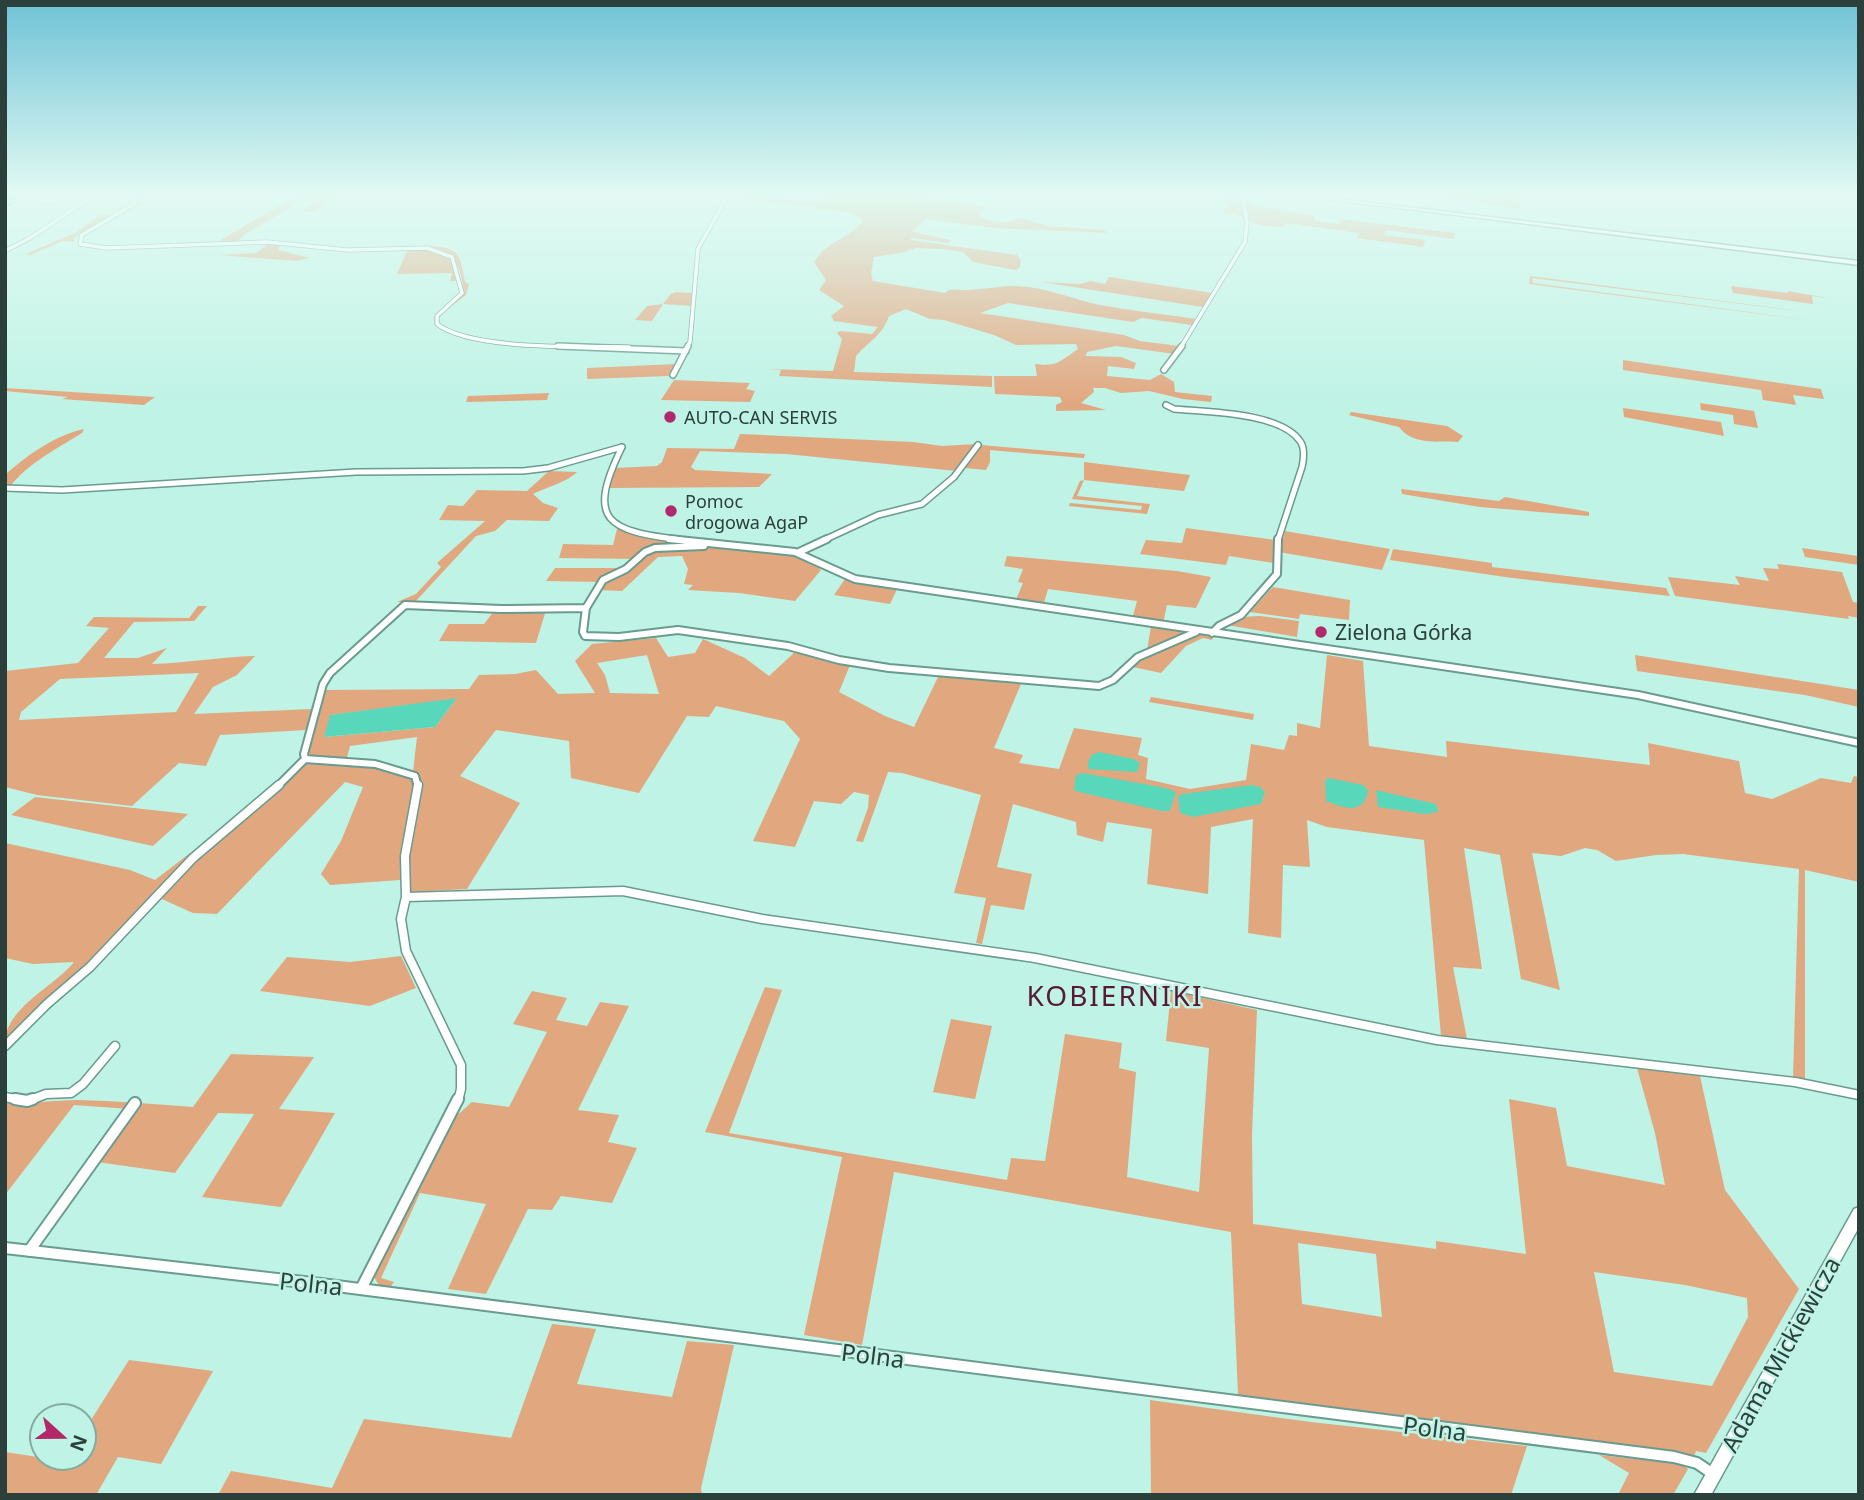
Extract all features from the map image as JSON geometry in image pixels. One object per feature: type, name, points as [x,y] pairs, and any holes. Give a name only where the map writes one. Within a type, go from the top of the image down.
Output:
[{"type":"street","points":[[454,265],[462,290],[460,296],[437,316],[437,324],[446,331],[525,344],[650,347],[686,351]]},
{"type":"street","points":[[673,375],[686,351],[693,318],[697,265]]},
{"type":"street","points":[[1164,370],[1171,363],[1231,265]]},
{"type":"street","points":[[1166,405],[1174,409],[1254,418],[1285,426],[1293,430],[1303,445],[1296,489],[1277,541],[1277,574],[1241,615],[1212,633]]},
{"type":"street","points":[[799,552],[878,515],[922,504],[954,477],[978,445]]},
{"type":"street","points":[[5,488],[62,490],[356,472],[523,471],[548,468],[622,447],[606,485],[603,499],[605,512],[615,526],[661,538],[799,552],[834,574],[846,578],[1638,695],[1859,743]]},
{"type":"street","points":[[736,544],[654,548],[645,552],[626,569],[603,580],[586,608],[583,632],[585,636],[619,638],[678,630],[788,646],[820,656],[889,668],[1099,686],[1112,680],[1138,657],[1198,631]]},
{"type":"street","points":[[305,759],[304,754],[323,684],[330,673],[405,605],[500,609],[586,608]]},
{"type":"street","points":[[5,1046],[47,1004],[90,967],[193,858],[276,788],[305,759],[375,764],[415,776],[418,784],[405,856],[406,898],[401,919],[406,951],[461,1065],[461,1089],[457,1104],[361,1289]]},
{"type":"street","points":[[406,898],[471,893],[623,891],[762,919],[1035,958],[1437,1040],[1795,1082],[1859,1095]]},
{"type":"street","points":[[5,1097],[27,1101],[46,1094],[71,1093],[83,1084],[115,1046]]},
{"type":"street","points":[[29,1251],[135,1103]]},
{"type":"street","name":"Adama Mickiewicza","points":[[1702,1495],[1859,1213]]},
{"type":"street","name":"Polna","points":[[5,1248],[361,1289],[742,1340],[919,1360],[1240,1405],[1674,1457],[1697,1463],[1713,1474]]},
{"type":"shaded area","points":[[401,265],[452,265],[456,281],[450,281],[452,273],[397,274]]},
{"type":"shaded area","points":[[457,265],[461,265],[465,282],[469,284],[466,295],[441,314],[463,295]]},
{"type":"shaded area","points":[[816,265],[873,265],[873,281],[945,293],[952,290],[1027,287],[1100,305],[1196,319],[1192,325],[1142,318],[1133,322],[1008,303],[980,313],[1179,346],[1175,354],[1116,346],[1087,352],[1086,356],[1121,357],[1136,363],[1134,369],[1108,366],[1107,376],[1150,380],[1161,374],[1174,382],[1175,392],[1212,396],[1211,402],[1149,391],[1121,393],[1105,388],[1093,388],[1094,392],[1081,403],[1106,410],[1056,411],[1056,405],[1062,402],[1060,397],[995,394],[994,376],[1037,376],[1035,364],[1049,365],[1058,362],[1078,349],[1076,344],[1016,345],[994,335],[944,320],[930,319],[906,309],[889,316],[879,333],[856,356],[854,372],[992,376],[992,387],[779,376],[781,370],[767,369],[833,371],[842,339],[837,333],[872,334],[878,327],[834,321],[831,316],[844,306],[819,290],[826,280]]},
{"type":"shaded area","points":[[989,265],[1020,265],[1016,270]]},
{"type":"shaded area","points":[[1530,276],[1806,312],[1532,278],[1533,283],[1808,320],[1529,284]]},
{"type":"shaded area","points":[[1109,277],[1212,293],[1203,307],[1041,282],[1080,284],[1091,281],[1105,284]]},
{"type":"shaded area","points":[[1731,286],[1788,291],[1828,298],[1812,296],[1813,304],[1733,293]]},
{"type":"shaded area","points":[[676,292],[692,293],[693,306],[663,304]]},
{"type":"shaded area","points":[[663,304],[652,321],[635,320],[647,306]]},
{"type":"shaded area","points":[[1623,360],[1821,389],[1824,399],[1793,395],[1796,405],[1763,400],[1761,390],[1623,370]]},
{"type":"shaded area","points":[[676,364],[668,376],[587,379],[587,368]]},
{"type":"shaded area","points":[[674,380],[750,383],[746,389],[755,391],[750,402],[661,400]]},
{"type":"shaded area","points":[[5,388],[155,397],[144,405],[62,399],[68,397],[5,391]]},
{"type":"shaded area","points":[[549,393],[547,400],[466,402],[468,396]]},
{"type":"shaded area","points":[[1700,403],[1754,411],[1758,428],[1734,424],[1733,415],[1701,410]]},
{"type":"shaded area","points":[[1623,408],[1721,422],[1724,436],[1624,417]]},
{"type":"shaded area","points":[[1351,412],[1447,426],[1463,436],[1458,442],[1418,439],[1404,433],[1399,427],[1349,415]]},
{"type":"shaded area","points":[[84,429],[20,475],[5,494],[7,473],[15,466],[53,441]]},
{"type":"shaded area","points":[[740,434],[913,442],[942,446],[977,444],[957,471],[786,454],[700,451],[691,467],[695,470],[772,474],[759,487],[608,488],[615,468],[657,466],[662,462],[667,448],[734,449]]},
{"type":"shaded area","points":[[981,445],[1085,454],[1084,458],[990,450],[990,462],[986,470],[965,468]]},
{"type":"shaded area","points":[[1084,462],[1190,475],[1184,491],[1084,480]]},
{"type":"shaded area","points":[[549,471],[577,472],[533,494],[543,503],[558,508],[549,521],[507,520],[495,531],[476,536],[415,602],[397,602],[416,594],[441,567],[437,563],[485,521],[439,520],[448,505],[463,506],[477,490],[527,491]]},
{"type":"shaded area","points":[[1084,480],[1077,496],[1150,504],[1147,514],[1069,506],[1070,503],[1141,510],[1142,506],[1072,499],[1080,481]]},
{"type":"shaded area","points":[[1401,489],[1499,501],[1505,497],[1589,512],[1589,516],[1480,507],[1402,494]]},
{"type":"shaded area","points":[[1186,528],[1275,540],[1274,563],[1229,556],[1226,565],[1140,554],[1146,540],[1182,543]]},
{"type":"shaded area","points":[[617,529],[666,540],[803,556],[821,570],[795,601],[739,593],[688,590],[693,585],[684,584],[688,569],[682,556],[658,557],[622,591],[598,590],[604,582],[639,559],[559,558],[563,544],[613,545]]},
{"type":"shaded area","points":[[1285,531],[1390,549],[1382,570],[1279,552]]},
{"type":"shaded area","points":[[1802,548],[1858,556],[1859,565],[1805,557]]},
{"type":"shaded area","points":[[1393,549],[1492,563],[1492,567],[1666,588],[1670,596],[1505,577],[1390,560]]},
{"type":"shaded area","points":[[1007,556],[1177,571],[1211,577],[1196,608],[1167,605],[1163,624],[1192,632],[1147,651],[1151,626],[1131,623],[1137,601],[1048,589],[1043,606],[1015,602],[1023,583],[1018,582],[1023,569],[1004,566]]},
{"type":"shaded area","points":[[1777,564],[1842,572],[1853,602],[1859,603],[1859,618],[1848,616],[1849,619],[1675,596],[1668,577],[1740,585],[1735,576],[1769,581],[1763,568],[1779,569]]},
{"type":"shaded area","points":[[555,568],[624,568],[599,582],[546,581]]},
{"type":"shaded area","points":[[845,579],[898,587],[890,604],[834,595]]},
{"type":"shaded area","points":[[1273,587],[1350,600],[1349,620],[1300,614],[1299,619],[1250,612]]},
{"type":"shaded area","points":[[198,606],[207,606],[194,621],[134,622],[104,658],[138,658],[167,648],[152,664],[255,656],[237,675],[213,687],[194,714],[312,709],[306,730],[220,735],[206,766],[179,763],[132,806],[37,795],[5,787],[5,671],[78,663],[109,628],[86,626],[94,617],[189,618]],"holes":[[[199,673],[176,712],[19,720],[21,712],[60,679]]]},
{"type":"shaded area","points":[[495,610],[546,610],[536,643],[439,641],[449,624],[484,624]]},
{"type":"shaded area","points":[[1260,616],[1299,621],[1297,637],[1227,625],[1241,617]]},
{"type":"shaded area","points":[[1199,633],[1214,635],[1212,640],[1203,638],[1186,646],[1161,673],[1128,666],[1139,658]]},
{"type":"shaded area","points":[[656,638],[668,657],[695,653],[703,639],[745,658],[769,676],[796,651],[850,665],[839,692],[885,716],[914,727],[939,675],[1021,684],[994,748],[1023,755],[1019,763],[1059,769],[1074,728],[1142,738],[1138,755],[1148,758],[1146,779],[1190,789],[1246,780],[1251,744],[1284,750],[1289,735],[1297,736],[1297,723],[1320,728],[1327,655],[1363,661],[1369,746],[1447,757],[1446,741],[1650,765],[1648,743],[1739,761],[1745,793],[1772,799],[1821,778],[1851,783],[1854,776],[1859,777],[1859,882],[1805,870],[1805,1080],[1793,1078],[1799,869],[1683,854],[1616,861],[1597,850],[1585,848],[1561,856],[1532,853],[1560,990],[1521,979],[1500,855],[1464,848],[1482,969],[1453,967],[1467,1039],[1441,1036],[1424,840],[1327,827],[1307,820],[1310,867],[1283,865],[1281,938],[1248,933],[1253,819],[1211,827],[1208,894],[1147,884],[1152,829],[1107,822],[1103,842],[1077,835],[1076,822],[1013,804],[997,867],[1032,874],[1024,910],[991,905],[982,944],[976,943],[986,898],[954,893],[981,795],[902,773],[888,772],[863,842],[856,841],[868,808],[869,795],[854,792],[841,804],[814,801],[795,847],[753,841],[800,739],[784,721],[716,706],[709,717],[687,716],[639,793],[571,778],[569,741],[496,730],[460,776],[520,803],[467,889],[411,892],[408,857],[421,785],[418,774],[413,772],[417,737],[350,746],[346,761],[307,757],[324,690],[469,689],[479,675],[515,674],[536,670],[558,694],[595,693],[575,661],[592,644]],"holes":[[[647,655],[659,694],[610,693],[605,675],[597,663]],[[456,699],[435,727],[324,737],[331,715]]]},
{"type":"shaded area","points":[[1635,655],[1859,690],[1859,707],[1805,695],[1637,671]]},
{"type":"shaded area","points":[[1151,697],[1254,714],[1253,720],[1149,702]]},
{"type":"shaded area","points":[[457,698],[435,727],[324,737],[330,715]]},
{"type":"shaded area","points":[[1099,752],[1134,759],[1140,763],[1137,772],[1088,769],[1090,758]]},
{"type":"shaded area","points":[[306,761],[373,766],[412,777],[415,784],[402,852],[400,880],[330,885],[321,874],[341,841],[363,787],[345,782],[217,914],[193,913],[162,899],[154,900],[194,860]]},
{"type":"shaded area","points":[[1083,773],[1176,792],[1170,811],[1074,790],[1076,775]]},
{"type":"shaded area","points":[[1329,778],[1363,785],[1368,790],[1366,798],[1358,807],[1352,808],[1326,801],[1325,780]]},
{"type":"shaded area","points":[[1252,785],[1265,792],[1261,804],[1193,817],[1180,813],[1178,797],[1182,794]]},
{"type":"shaded area","points":[[1376,790],[1436,804],[1438,812],[1425,814],[1378,807]]},
{"type":"shaded area","points":[[35,797],[188,814],[153,846],[11,815]]},
{"type":"shaded area","points":[[5,843],[130,870],[155,880],[190,853],[193,855],[113,941],[5,1043],[7,1030],[13,1019],[74,962],[33,964],[5,958]]},
{"type":"shaded area","points":[[401,956],[416,988],[370,1006],[260,991],[287,957],[350,962]]},
{"type":"shaded area","points":[[765,987],[782,990],[729,1133],[1007,1180],[1011,1158],[1045,1161],[1065,1034],[1122,1043],[1119,1068],[1136,1072],[1127,1177],[1199,1192],[1209,1048],[1166,1041],[1171,991],[1257,1010],[1252,1135],[1253,1224],[1436,1249],[1436,1241],[1526,1254],[1509,1099],[1556,1108],[1567,1166],[1665,1185],[1655,1133],[1637,1068],[1700,1076],[1725,1190],[1799,1289],[1706,1453],[1696,1451],[1693,1459],[1628,1446],[1349,1412],[1238,1395],[1231,1232],[894,1172],[862,1345],[804,1335],[842,1157],[705,1132]],"holes":[[[1298,1243],[1376,1254],[1382,1317],[1302,1304]],[[1594,1272],[1685,1285],[1747,1298],[1748,1317],[1712,1386],[1614,1372]]]},
{"type":"shaded area","points":[[532,991],[567,998],[556,1020],[587,1026],[600,1002],[629,1006],[578,1110],[619,1115],[608,1142],[637,1148],[612,1203],[561,1196],[552,1210],[528,1209],[486,1294],[448,1289],[486,1204],[420,1193],[381,1278],[394,1282],[389,1289],[380,1287],[374,1277],[453,1119],[472,1102],[509,1107],[547,1032],[513,1024]]},
{"type":"shaded area","points":[[951,1019],[992,1026],[975,1099],[933,1092]]},
{"type":"shaded area","points":[[231,1054],[314,1057],[279,1109],[335,1113],[281,1207],[202,1197],[254,1114],[218,1113],[175,1173],[97,1162],[130,1109],[74,1105],[5,1195],[5,1101],[77,1100],[193,1107]]},
{"type":"shaded area","points":[[552,1324],[596,1329],[577,1384],[672,1397],[687,1341],[734,1345],[701,1488],[702,1495],[218,1495],[231,1471],[332,1488],[364,1419],[511,1438]]},
{"type":"shaded area","points":[[129,1360],[213,1371],[161,1464],[118,1457],[96,1495],[5,1495],[5,1452],[28,1455],[28,1472],[98,1472],[98,1409]]},
{"type":"shaded area","points":[[1150,1400],[1311,1422],[1527,1446],[1511,1495],[1151,1495]]},
{"type":"shaded area","points":[[1599,1455],[1681,1464],[1688,1469],[1673,1495],[1618,1495],[1629,1473]]},
{"type":"place","name":"AUTO-CAN SERVIS","points":[[670,417]]},
{"type":"place","name":"Pomoc drogowa AgaP","points":[[671,511]]},
{"type":"place","name":"Zielona Górka","points":[[1321,632]]},
{"type":"district","name":"KOBIERNIKI","points":[[1115,995]]}]
